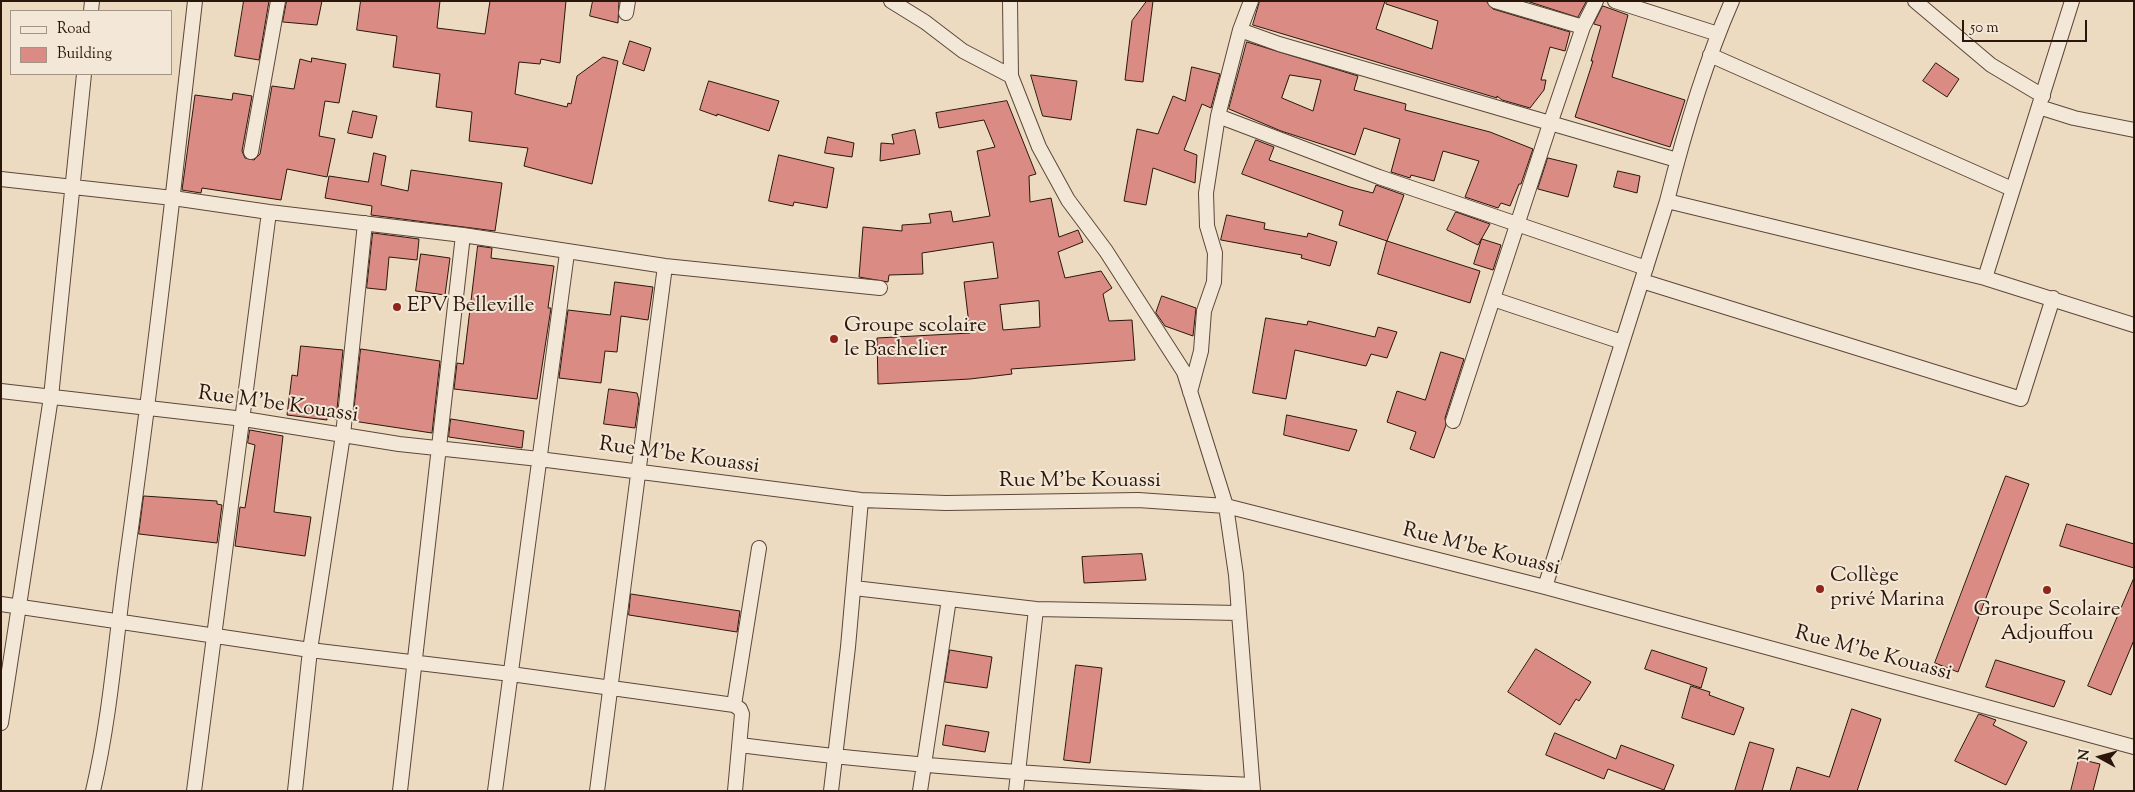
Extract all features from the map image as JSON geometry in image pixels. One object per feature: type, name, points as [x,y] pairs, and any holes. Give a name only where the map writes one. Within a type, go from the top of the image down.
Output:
[{"type":"street","points":[[93,791],[108,713],[118,622],[148,408],[195,1]]},
{"type":"street","points":[[251,152],[278,1]]},
{"type":"street","points":[[891,1],[925,22],[963,51],[1011,76]]},
{"type":"street","points":[[740,745],[836,758],[1019,772],[1105,785],[1253,788],[1236,575],[1226,506],[1184,372],[1106,251],[1068,200],[1039,146],[1011,76],[1010,1]]},
{"type":"street","points":[[1190,392],[1201,351],[1204,311],[1214,282],[1215,253],[1207,226],[1206,193],[1218,116],[1240,30],[1251,1]]},
{"type":"street","points":[[1496,1],[1583,27]]},
{"type":"street","points":[[1453,421],[1516,224],[1583,27],[1596,1]]},
{"type":"street","points":[[1615,1],[1718,34]]},
{"type":"street","points":[[1545,587],[1667,201],[1677,160],[1710,55],[1732,1]]},
{"type":"street","points":[[1915,1],[1991,64],[2041,102],[2074,118],[2134,130]]},
{"type":"street","points":[[1985,278],[2072,1]]},
{"type":"street","points":[[1240,30],[1279,44],[1677,160]]},
{"type":"street","points":[[1710,55],[2012,189]]},
{"type":"street","points":[[1,723],[51,397],[84,75]]},
{"type":"street","points":[[1218,116],[1380,177],[1516,224],[1644,275],[2021,398],[2053,298]]},
{"type":"street","points":[[1,179],[173,198],[269,212],[463,235],[567,253],[666,266],[880,288]]},
{"type":"street","points":[[1667,201],[1985,278],[2134,325]]},
{"type":"street","points":[[194,791],[244,419],[269,212]]},
{"type":"street","points":[[294,791],[310,650],[343,435],[365,223]]},
{"type":"street","points":[[400,791],[463,235]]},
{"type":"street","points":[[495,791],[567,253]]},
{"type":"street","points":[[597,791],[609,687],[666,266]]},
{"type":"street","points":[[1493,299],[1622,342]]},
{"type":"street","name":"Rue M'be Kouassi","points":[[1,390],[244,419],[440,449],[639,471],[861,500],[946,503],[1138,500],[1226,506],[1545,587],[2134,747]]},
{"type":"street","points":[[832,791],[854,588],[861,500]]},
{"type":"street","points":[[734,705],[759,548]]},
{"type":"street","points":[[854,588],[1036,609],[1238,613]]},
{"type":"street","points":[[920,791],[949,599]]},
{"type":"street","points":[[1,604],[310,650],[510,674],[734,705],[740,709],[742,714],[735,791]]},
{"type":"street","points":[[1016,791],[1036,609]]},
{"type":"building","points":[[244,1],[269,1],[259,60],[235,56]]},
{"type":"building","points":[[287,1],[322,1],[317,25],[283,22]]},
{"type":"building","points":[[361,1],[440,1],[437,28],[485,34],[490,1],[566,1],[560,63],[541,59],[540,64],[519,62],[515,94],[567,107],[568,103],[571,104],[577,76],[603,57],[618,61],[592,184],[524,166],[528,148],[469,141],[472,112],[436,107],[440,74],[393,67],[397,36],[357,30]]},
{"type":"building","points":[[593,1],[619,1],[618,23],[590,16]]},
{"type":"building","points":[[1147,1],[1153,1],[1143,82],[1125,80],[1132,21]]},
{"type":"building","points":[[1260,1],[1385,1],[1376,29],[1432,49],[1438,21],[1386,4],[1386,1],[1486,1],[1493,9],[1570,32],[1565,51],[1550,47],[1541,80],[1546,80],[1544,90],[1530,108],[1502,100],[1497,96],[1497,98],[1253,25]]},
{"type":"building","points":[[1527,1],[1584,1],[1586,2],[1578,17]]},
{"type":"building","points":[[1603,6],[1628,15],[1612,77],[1685,100],[1670,147],[1575,117],[1593,61],[1591,61],[1601,26],[1594,24]]},
{"type":"building","points":[[630,41],[651,48],[644,71],[623,64]]},
{"type":"building","points":[[1247,42],[1358,76],[1354,90],[1406,104],[1405,110],[1490,132],[1533,149],[1521,184],[1519,184],[1510,206],[1501,203],[1498,208],[1465,197],[1479,161],[1443,151],[1434,181],[1411,175],[1410,178],[1391,172],[1400,139],[1364,128],[1355,155],[1281,131],[1229,109]],"holes":[[[1290,75],[1321,80],[1313,111],[1282,98]]]},
{"type":"building","points":[[312,58],[346,64],[339,103],[325,101],[319,136],[335,139],[327,177],[287,169],[281,200],[202,188],[201,193],[182,190],[195,95],[232,100],[233,93],[252,96],[242,151],[245,158],[254,160],[260,154],[272,86],[294,89],[300,59],[311,62]]},
{"type":"building","points":[[1936,63],[1959,79],[1947,97],[1923,81]]},
{"type":"building","points":[[1192,67],[1220,74],[1211,108],[1202,104],[1184,150],[1197,155],[1195,183],[1153,168],[1146,205],[1124,201],[1137,129],[1158,134],[1173,96],[1185,101]]},
{"type":"building","points":[[1031,75],[1077,81],[1071,120],[1043,116]]},
{"type":"building","points":[[709,81],[779,101],[769,131],[700,110]]},
{"type":"building","points":[[1007,101],[1036,174],[1029,176],[1030,202],[1051,198],[1059,237],[1078,230],[1083,242],[1058,252],[1065,278],[1101,271],[1112,288],[1103,294],[1109,321],[1132,320],[1135,360],[1011,369],[1012,374],[970,379],[878,384],[877,338],[970,333],[964,282],[998,278],[993,242],[922,253],[923,274],[889,275],[888,282],[859,277],[863,227],[902,231],[902,225],[931,223],[929,214],[951,211],[953,222],[990,216],[977,151],[995,147],[984,120],[939,128],[936,113]],"holes":[[[1039,301],[1040,327],[1003,330],[1000,305]]]},
{"type":"building","points":[[353,111],[377,116],[372,138],[348,133]]},
{"type":"building","points":[[915,130],[920,154],[880,161],[881,143],[894,144],[892,135]]},
{"type":"building","points":[[828,137],[854,143],[852,157],[825,153]]},
{"type":"building","points":[[1256,140],[1274,147],[1269,160],[1373,193],[1376,185],[1404,195],[1387,241],[1339,225],[1343,211],[1242,174]]},
{"type":"building","points":[[374,153],[386,156],[381,185],[408,191],[411,170],[502,183],[495,231],[371,215],[372,206],[325,198],[329,176],[368,182]]},
{"type":"building","points":[[779,155],[834,168],[827,208],[794,202],[793,206],[769,201]]},
{"type":"building","points":[[1548,158],[1577,165],[1568,197],[1538,189]]},
{"type":"building","points":[[1618,171],[1640,176],[1637,193],[1614,187]]},
{"type":"building","points":[[1456,212],[1490,224],[1478,245],[1447,230]]},
{"type":"building","points":[[1227,215],[1265,223],[1264,229],[1307,237],[1308,233],[1337,242],[1330,266],[1301,258],[1302,255],[1221,240]]},
{"type":"building","points":[[373,233],[419,239],[417,260],[389,257],[386,290],[367,288]]},
{"type":"building","points":[[1482,239],[1501,245],[1493,270],[1474,264]]},
{"type":"building","points":[[1387,241],[1480,271],[1470,303],[1378,274]]},
{"type":"building","points":[[478,246],[492,248],[491,258],[554,266],[548,308],[551,308],[537,399],[454,389],[457,363],[463,364]]},
{"type":"building","points":[[421,254],[450,258],[445,295],[416,291]]},
{"type":"building","points":[[615,282],[653,287],[648,320],[621,316],[617,352],[605,351],[601,383],[559,378],[568,310],[610,315]]},
{"type":"building","points":[[1162,296],[1196,308],[1193,336],[1165,326],[1156,313]]},
{"type":"building","points":[[1266,318],[1307,325],[1308,321],[1375,337],[1378,327],[1397,332],[1387,358],[1371,354],[1366,366],[1295,350],[1286,399],[1253,393]]},
{"type":"building","points":[[301,346],[343,350],[336,419],[327,417],[327,420],[287,415],[292,375],[297,376]]},
{"type":"building","points":[[361,349],[440,361],[432,433],[353,421]]},
{"type":"building","points":[[1441,352],[1464,359],[1445,418],[1446,425],[1434,458],[1410,449],[1416,432],[1387,422],[1397,391],[1425,400]]},
{"type":"building","points":[[609,389],[637,393],[639,400],[635,428],[604,424]]},
{"type":"building","points":[[1287,415],[1357,430],[1349,451],[1284,435]]},
{"type":"building","points":[[451,419],[524,431],[522,448],[449,437]]},
{"type":"building","points":[[250,430],[283,436],[274,512],[311,517],[305,556],[235,546],[240,507],[245,508],[255,445],[248,443]]},
{"type":"building","points":[[2006,476],[2029,484],[1958,672],[1935,663]]},
{"type":"building","points":[[144,496],[217,501],[217,504],[222,505],[217,543],[139,534]]},
{"type":"building","points":[[2067,524],[2134,544],[2134,568],[2060,546]]},
{"type":"building","points":[[1142,554],[1146,580],[1084,583],[1082,557]]},
{"type":"building","points":[[2134,578],[2134,640],[2111,695],[2088,686]]},
{"type":"building","points":[[631,594],[740,611],[737,632],[629,615]]},
{"type":"building","points":[[1536,649],[1591,682],[1579,701],[1576,699],[1560,725],[1508,692]]},
{"type":"building","points":[[950,650],[992,657],[987,688],[945,682]]},
{"type":"building","points":[[1652,650],[1707,668],[1701,688],[1645,669]]},
{"type":"building","points":[[1996,660],[2065,681],[2054,707],[1986,687]]},
{"type":"building","points":[[1076,665],[1102,668],[1090,763],[1064,760]]},
{"type":"building","points":[[1691,686],[1710,692],[1709,695],[1744,708],[1734,735],[1682,718]]},
{"type":"building","points":[[1852,709],[1881,719],[1857,791],[1790,791],[1797,767],[1829,777]]},
{"type":"building","points":[[1979,714],[1996,720],[1993,725],[2027,742],[2006,785],[1955,761]]},
{"type":"building","points":[[946,725],[989,732],[985,752],[943,745]]},
{"type":"building","points":[[1555,733],[1616,759],[1621,745],[1674,765],[1664,790],[1608,769],[1604,779],[1546,755]]},
{"type":"building","points":[[1750,742],[1774,749],[1762,791],[1735,791]]},
{"type":"building","points":[[2079,759],[2100,764],[2093,791],[2071,791]]},
{"type":"place","name":"EPV Belleville","points":[[397,307]]},
{"type":"place","name":"Groupe scolaire le Bachelier","points":[[834,339]]},
{"type":"place","name":"Collège privé Marina","points":[[1820,589]]},
{"type":"place","name":"Groupe Scolaire Adjouffou","points":[[2047,590]]}]
